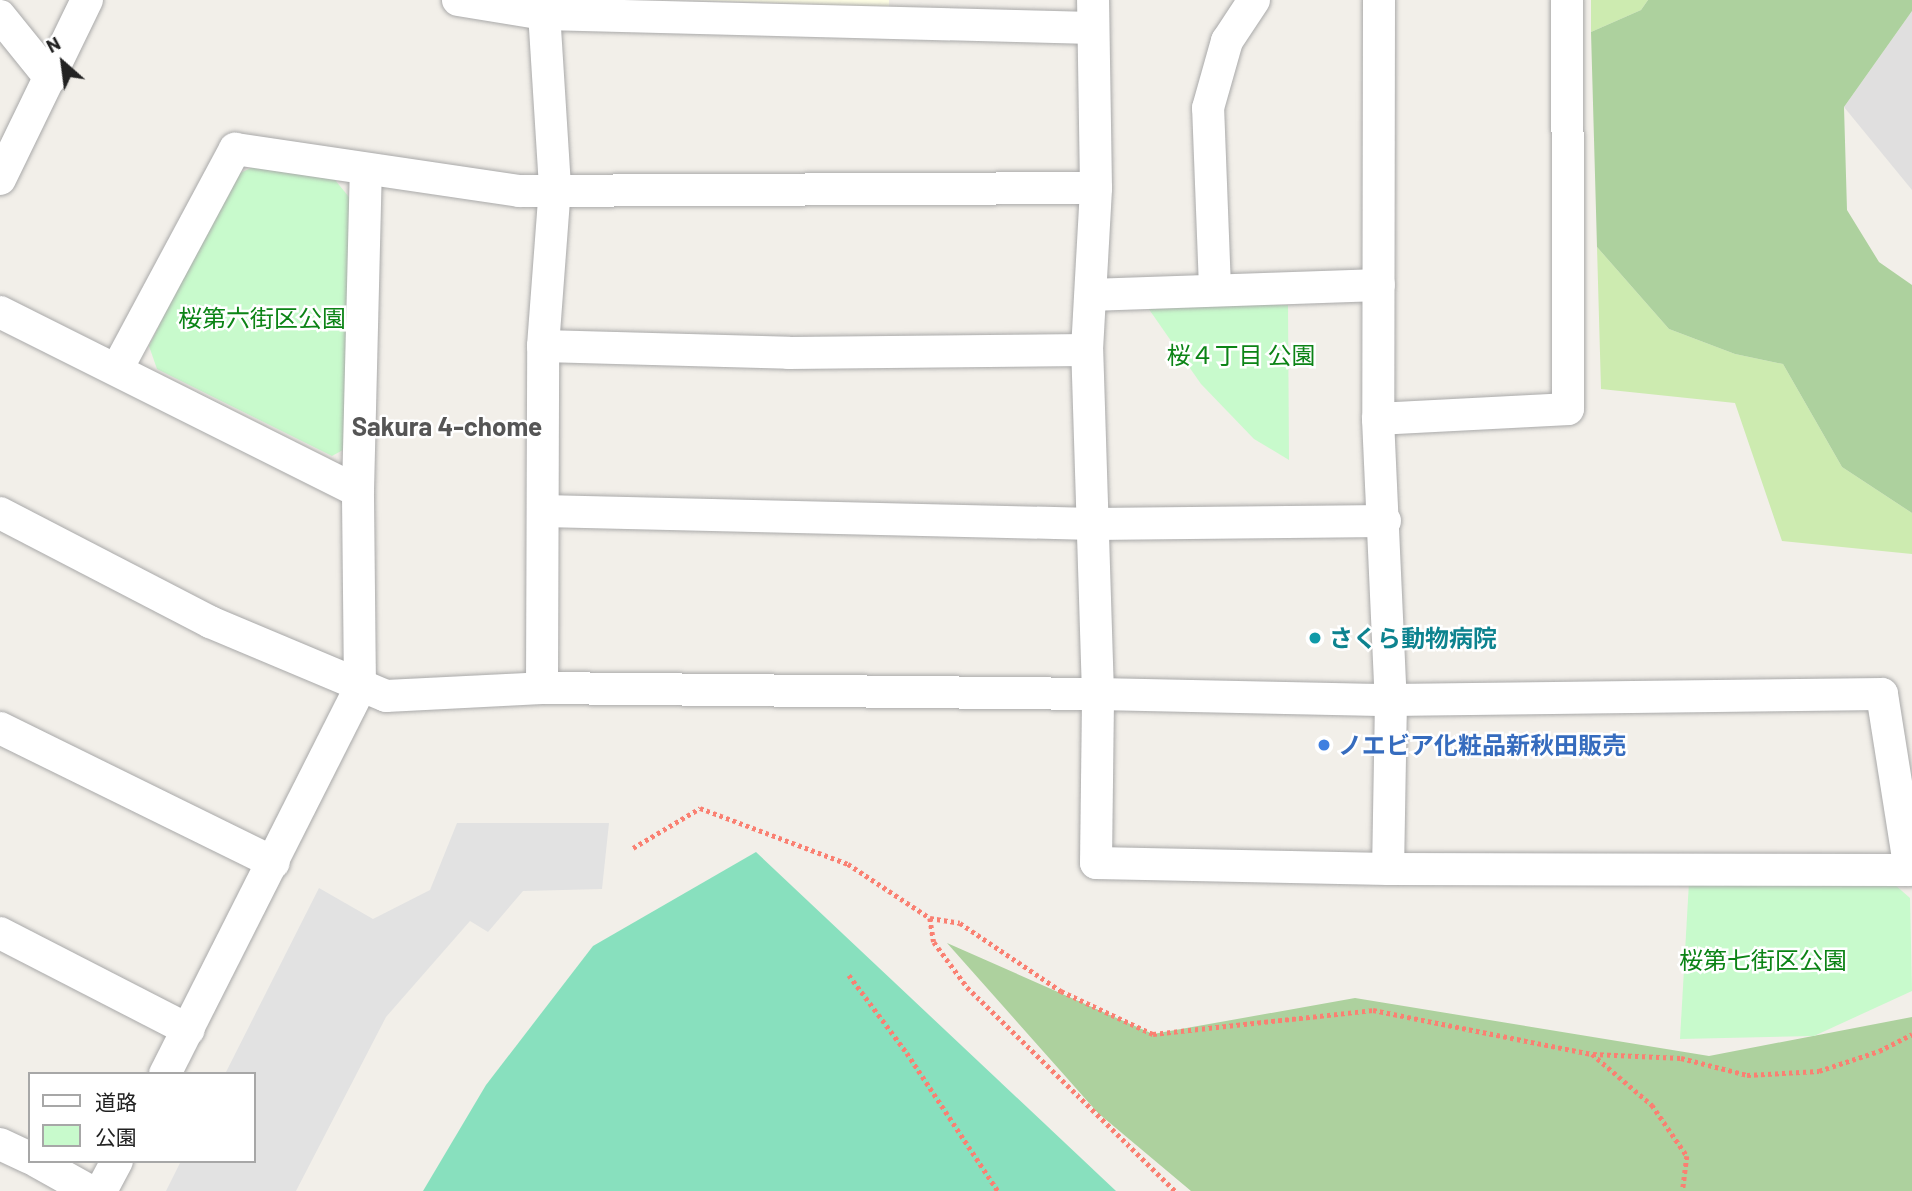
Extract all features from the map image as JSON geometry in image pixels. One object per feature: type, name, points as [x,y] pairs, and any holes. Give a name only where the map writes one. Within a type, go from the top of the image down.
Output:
[{"type":"street","points":[[0,179],[87,0]]},
{"type":"street","points":[[0,513],[209,622],[360,688],[386,696],[542,688],[1098,694],[1391,699],[1882,694],[1910,870],[1388,869],[1096,863],[1098,694],[1087,350],[1096,188],[1093,14],[910,11],[544,14],[458,0]]},
{"type":"street","points":[[1215,288],[1209,108],[1227,41],[1254,0]]},
{"type":"street","points":[[1379,0],[1378,419],[1385,521],[1391,699],[1388,869]]},
{"type":"street","points":[[1378,419],[1569,409],[1567,0]]},
{"type":"street","points":[[542,688],[543,345],[555,187],[544,14]]},
{"type":"street","points":[[0,16],[50,78]]},
{"type":"street","points":[[117,369],[235,149],[519,191],[555,187],[1096,188]]},
{"type":"street","points":[[166,1072],[274,863],[360,688],[358,491],[366,170]]},
{"type":"street","points":[[1091,295],[1215,288],[1378,285]]},
{"type":"street","points":[[0,312],[358,491]]},
{"type":"street","points":[[543,345],[789,353],[1087,350]]},
{"type":"street","points":[[542,512],[1093,524],[1385,521]]},
{"type":"street","points":[[0,728],[274,863]]},
{"type":"street","points":[[0,933],[189,1030]]},
{"type":"street","points":[[0,1144],[28,1157]]},
{"type":"street","points":[[40,1163],[90,1191]]},
{"type":"street","points":[[101,1191],[116,1163]]},
{"type":"path","points":[[633,848],[699,808],[848,864],[930,918],[960,923],[1061,991],[1153,1034],[1373,1010],[1592,1054],[1681,1058],[1746,1075],[1819,1071],[1880,1051],[1912,1034]]},
{"type":"path","points":[[930,918],[934,942],[967,987],[1175,1191]]},
{"type":"path","points":[[849,975],[908,1052],[998,1191]]},
{"type":"path","points":[[1592,1054],[1652,1105],[1687,1156],[1683,1191]]},
{"type":"shaded area","points":[[691,0],[889,0],[889,7]]},
{"type":"shaded area","points":[[1912,11],[1912,190],[1844,107]]},
{"type":"shaded area","points":[[457,823],[609,823],[602,889],[523,891],[488,932],[470,921],[386,1017],[296,1191],[166,1191],[180,1163],[256,1163],[256,1072],[226,1072],[319,888],[373,919],[430,890]]},
{"type":"green space","points":[[1591,0],[1648,0],[1641,10],[1591,32]]},
{"type":"green space","points":[[1648,0],[1912,0],[1912,11],[1844,107],[1847,210],[1879,262],[1912,285],[1912,513],[1842,467],[1783,364],[1735,354],[1669,329],[1597,247],[1591,32],[1641,10]]},
{"type":"green space","name":"桜第六街区公園","points":[[255,166],[331,175],[353,202],[352,445],[332,456],[157,369],[149,346],[232,177]]},
{"type":"green space","points":[[1597,247],[1669,329],[1735,354],[1783,364],[1842,467],[1912,513],[1912,554],[1782,541],[1735,403],[1601,389]]},
{"type":"green space","name":"桜４丁目 公園","points":[[1146,305],[1288,305],[1289,460],[1254,439],[1201,384]]},
{"type":"green space","points":[[756,852],[1116,1191],[423,1191],[486,1085],[593,946]]},
{"type":"green space","name":"桜第七街区公園","points":[[1689,882],[1894,884],[1910,898],[1912,991],[1814,1036],[1680,1039]]},
{"type":"green space","points":[[947,943],[1153,1034],[1355,998],[1709,1056],[1912,1017],[1912,1191],[1191,1191],[1098,1113]]},
{"type":"place","name":"さくら動物病院","points":[[1315,638]]},
{"type":"place","name":"ノエビア化粧品新秋田販売","points":[[1324,745]]},
{"type":"district","name":"Sakura 4-chome","points":[[447,426]]}]
